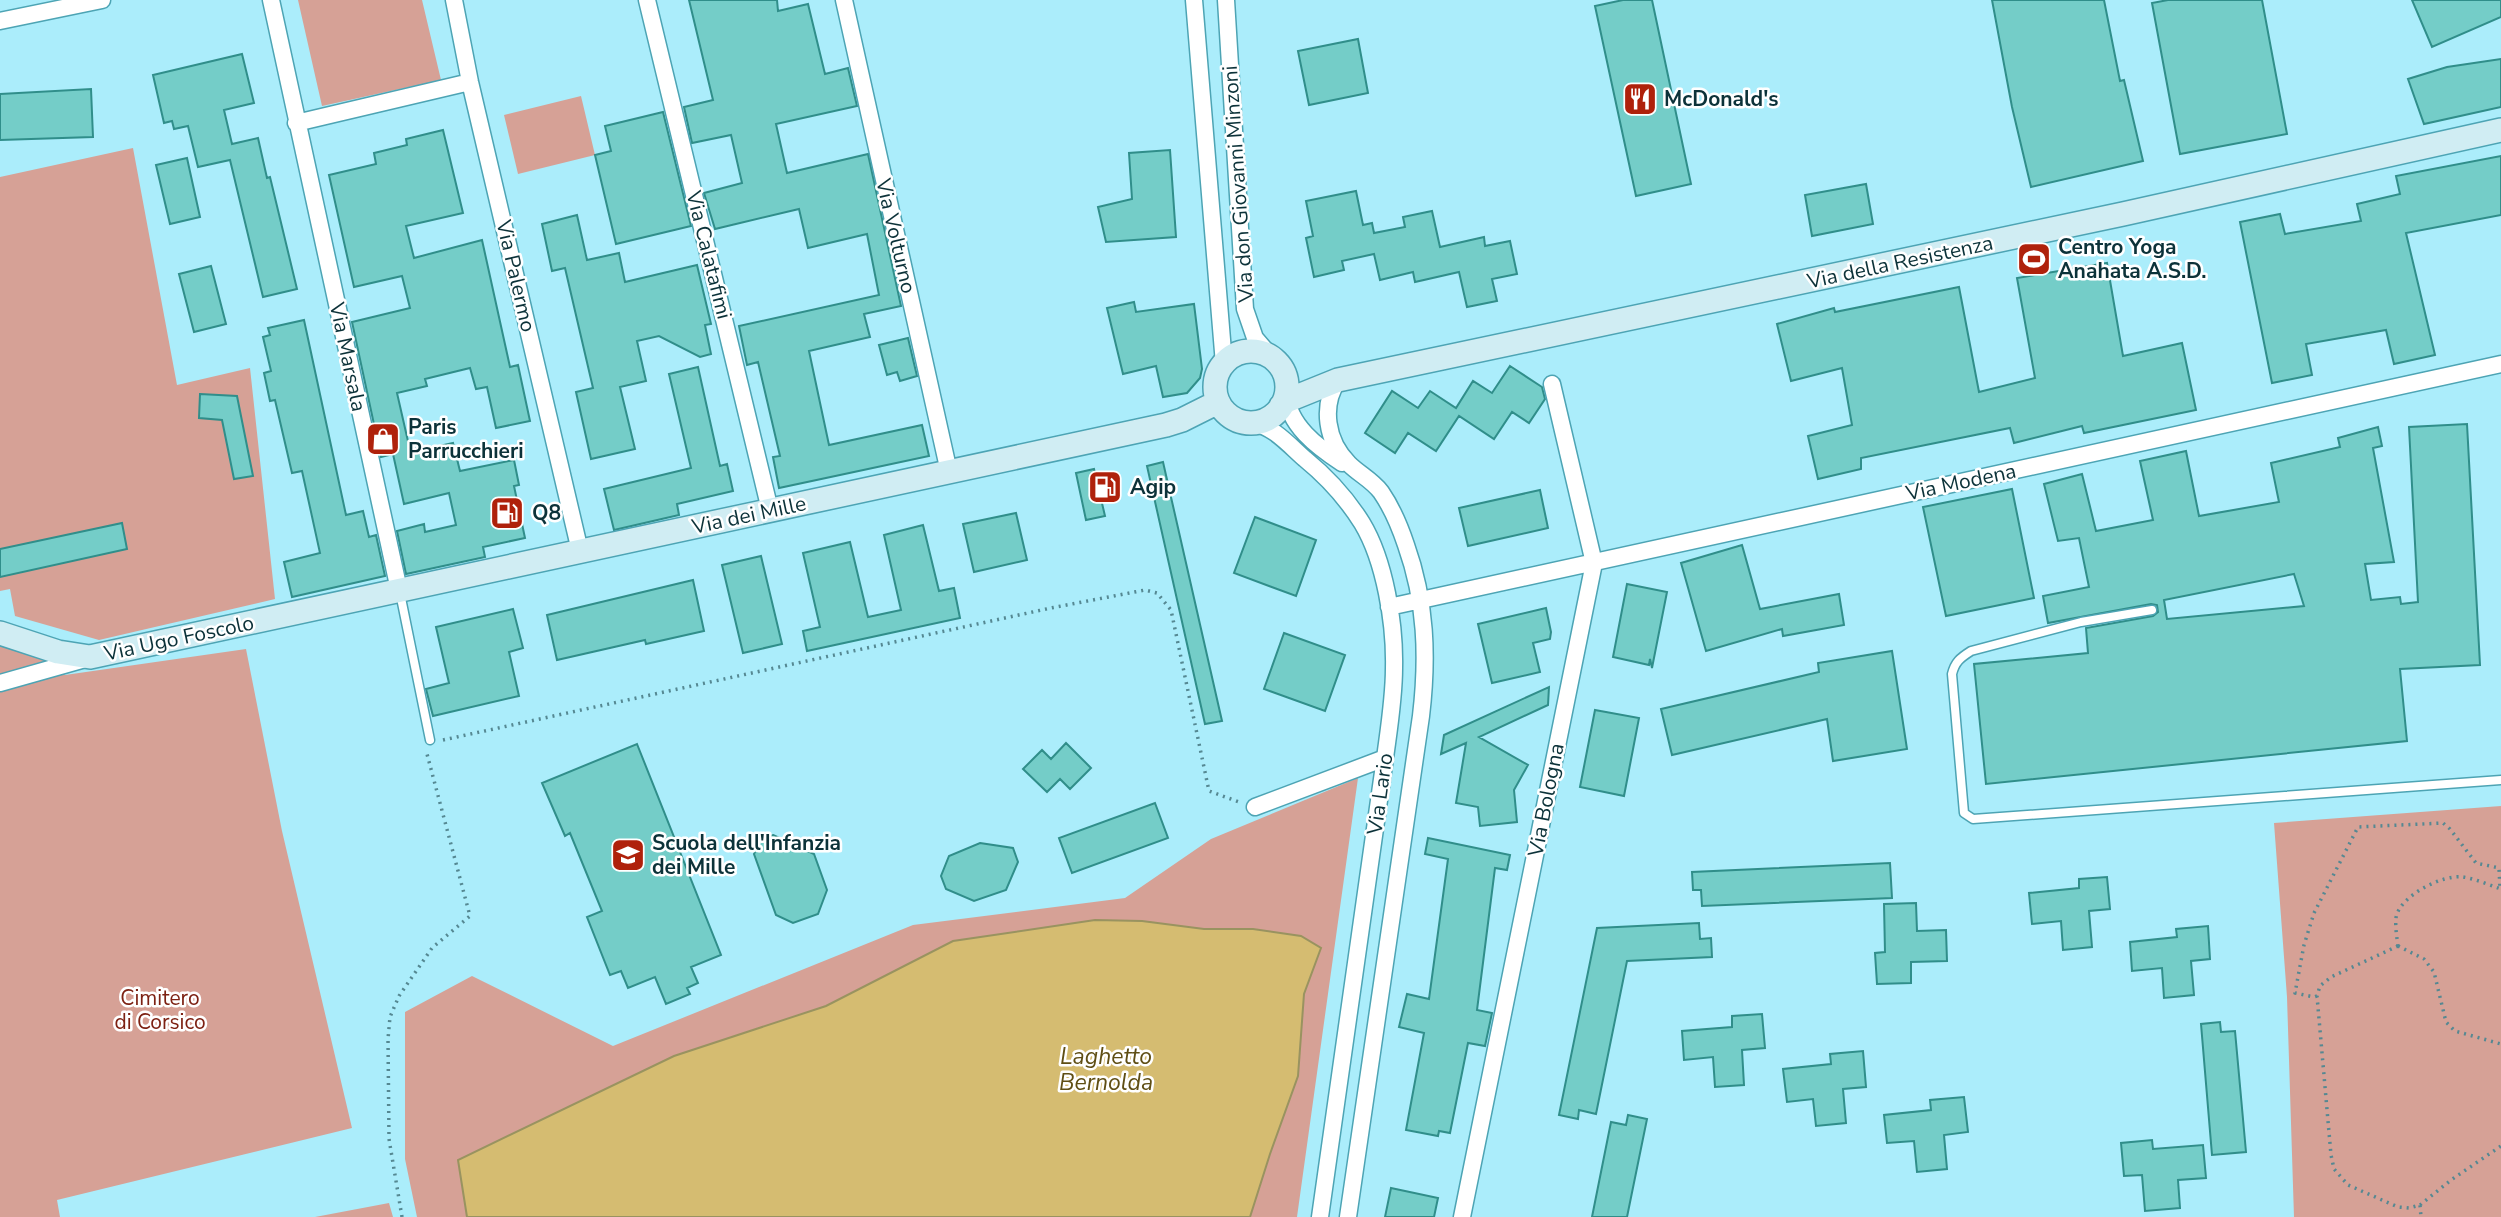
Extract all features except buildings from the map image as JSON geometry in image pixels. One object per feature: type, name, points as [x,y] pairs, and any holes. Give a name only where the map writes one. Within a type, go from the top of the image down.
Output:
[{"type":"street","points":[[0,21],[102,0]]},
{"type":"street","name":"Via Marsala","points":[[271,0],[399,590]]},
{"type":"street","name":"Via Palermo","points":[[454,0],[470,82],[580,551]]},
{"type":"street","name":"Via Calatafimi","points":[[647,0],[770,510]]},
{"type":"street","name":"Via Volturno","points":[[844,0],[949,472]]},
{"type":"street","name":"Via don Giovanni Minzoni","points":[[1194,0],[1224,364]]},
{"type":"street","name":"Via don Giovanni Minzoni","points":[[1226,0],[1245,309],[1255,338],[1273,359]]},
{"type":"street","points":[[296,123],[470,82]]},
{"type":"street","name":"Via della Resistenza","points":[[1285,400],[1338,380],[2110,217],[2501,130]]},
{"type":"street","points":[[1246,351],[1263,353],[1273,359],[1283,371],[1285,400],[1267,419],[1253,423],[1231,417],[1218,401],[1216,379],[1224,364],[1246,351]]},
{"type":"street","name":"Via della Resistenza","points":[[1273,359],[1307,377],[1338,380]]},
{"type":"street","name":"Via Modena","points":[[1389,607],[2501,364]]},
{"type":"street","name":"Via Lario","points":[[1338,380],[1330,393],[1328,424],[1338,451],[1359,473]]},
{"type":"street","name":"Via Bologna","points":[[1462,1217],[1594,563],[1552,384]]},
{"type":"street","name":"Via Lario","points":[[1285,400],[1297,423],[1313,440],[1374,484],[1391,510],[1410,556],[1421,601],[1426,651],[1424,690],[1348,1217]]},
{"type":"street","name":"Via dei Mille","points":[[277,617],[1175,423],[1218,401]]},
{"type":"street","name":"Via Lario","points":[[1253,423],[1268,428],[1314,466],[1354,511],[1371,543],[1389,607],[1394,641],[1394,670],[1385,758],[1320,1217]]},
{"type":"street","name":"Via Ugo Foscolo","points":[[0,634],[58,652],[90,657],[277,617]]},
{"type":"street","points":[[0,683],[90,657]]},
{"type":"street","points":[[1255,807],[1385,758]]},
{"type":"lane","points":[[399,590],[431,742]]},
{"type":"lane","points":[[2152,610],[2058,628],[1970,651],[1959,658],[1954,664],[1952,674],[1964,813],[1973,819],[2042,815],[2501,780]]},
{"type":"path","points":[[402,1217],[389,1139],[390,1017],[399,996],[432,948],[470,916],[431,742],[1145,590],[1157,593],[1171,610],[1209,791],[1255,807]]},
{"type":"path","points":[[2317,996],[2314,998],[2295,993],[2304,945],[2314,913],[2358,827],[2443,823],[2476,863],[2498,868],[2501,889],[2464,877],[2449,877],[2436,881],[2402,906],[2396,917],[2398,946]]},
{"type":"path","points":[[2398,946],[2331,977],[2320,986],[2317,996],[2334,1169],[2348,1185],[2409,1209],[2420,1205],[2501,1146]]},
{"type":"path","points":[[2398,946],[2424,959],[2434,972],[2446,1022],[2455,1031],[2501,1044]]},
{"type":"path","points":[[2420,1205],[2421,1217]]},
{"type":"green space","points":[[298,0],[422,0],[441,80],[322,106]]},
{"type":"green space","points":[[581,96],[595,155],[518,174],[504,115]]},
{"type":"green space","points":[[133,148],[177,385],[250,368],[275,599],[99,640],[15,616],[10,589],[0,591],[0,177]]},
{"type":"green space","name":"Cimitero di Corsico","points":[[0,646],[54,662],[65,675],[246,649],[282,831],[352,1128],[57,1200],[60,1217],[0,1217]]},
{"type":"green space","name":"Laghetto Bernolda","points":[[1358,778],[1297,1217],[417,1217],[405,1159],[405,1012],[472,976],[613,1046],[913,925],[1125,898],[1211,839]]},
{"type":"green space","points":[[2501,806],[2501,1217],[2294,1217],[2287,997],[2274,823]]},
{"type":"green space","points":[[389,1203],[393,1217],[315,1217]]},
{"type":"water","name":"Laghetto Bernolda","points":[[1095,920],[1142,921],[1204,929],[1253,929],[1301,936],[1321,948],[1304,994],[1298,1076],[1250,1217],[467,1217],[458,1160],[674,1056],[826,1006],[953,941]]},
{"type":"place","name":"McDonald's","points":[[1640,99]]},
{"type":"place","name":"Centro Yoga Anahata A.S.D.","points":[[2034,259]]},
{"type":"place","name":"Paris Parrucchieri","points":[[383,439]]},
{"type":"place","name":"Agip","points":[[1105,487]]},
{"type":"place","name":"Q8","points":[[507,513]]},
{"type":"place","name":"Scuola dell'Infanzia dei Mille","points":[[628,855]]}]
